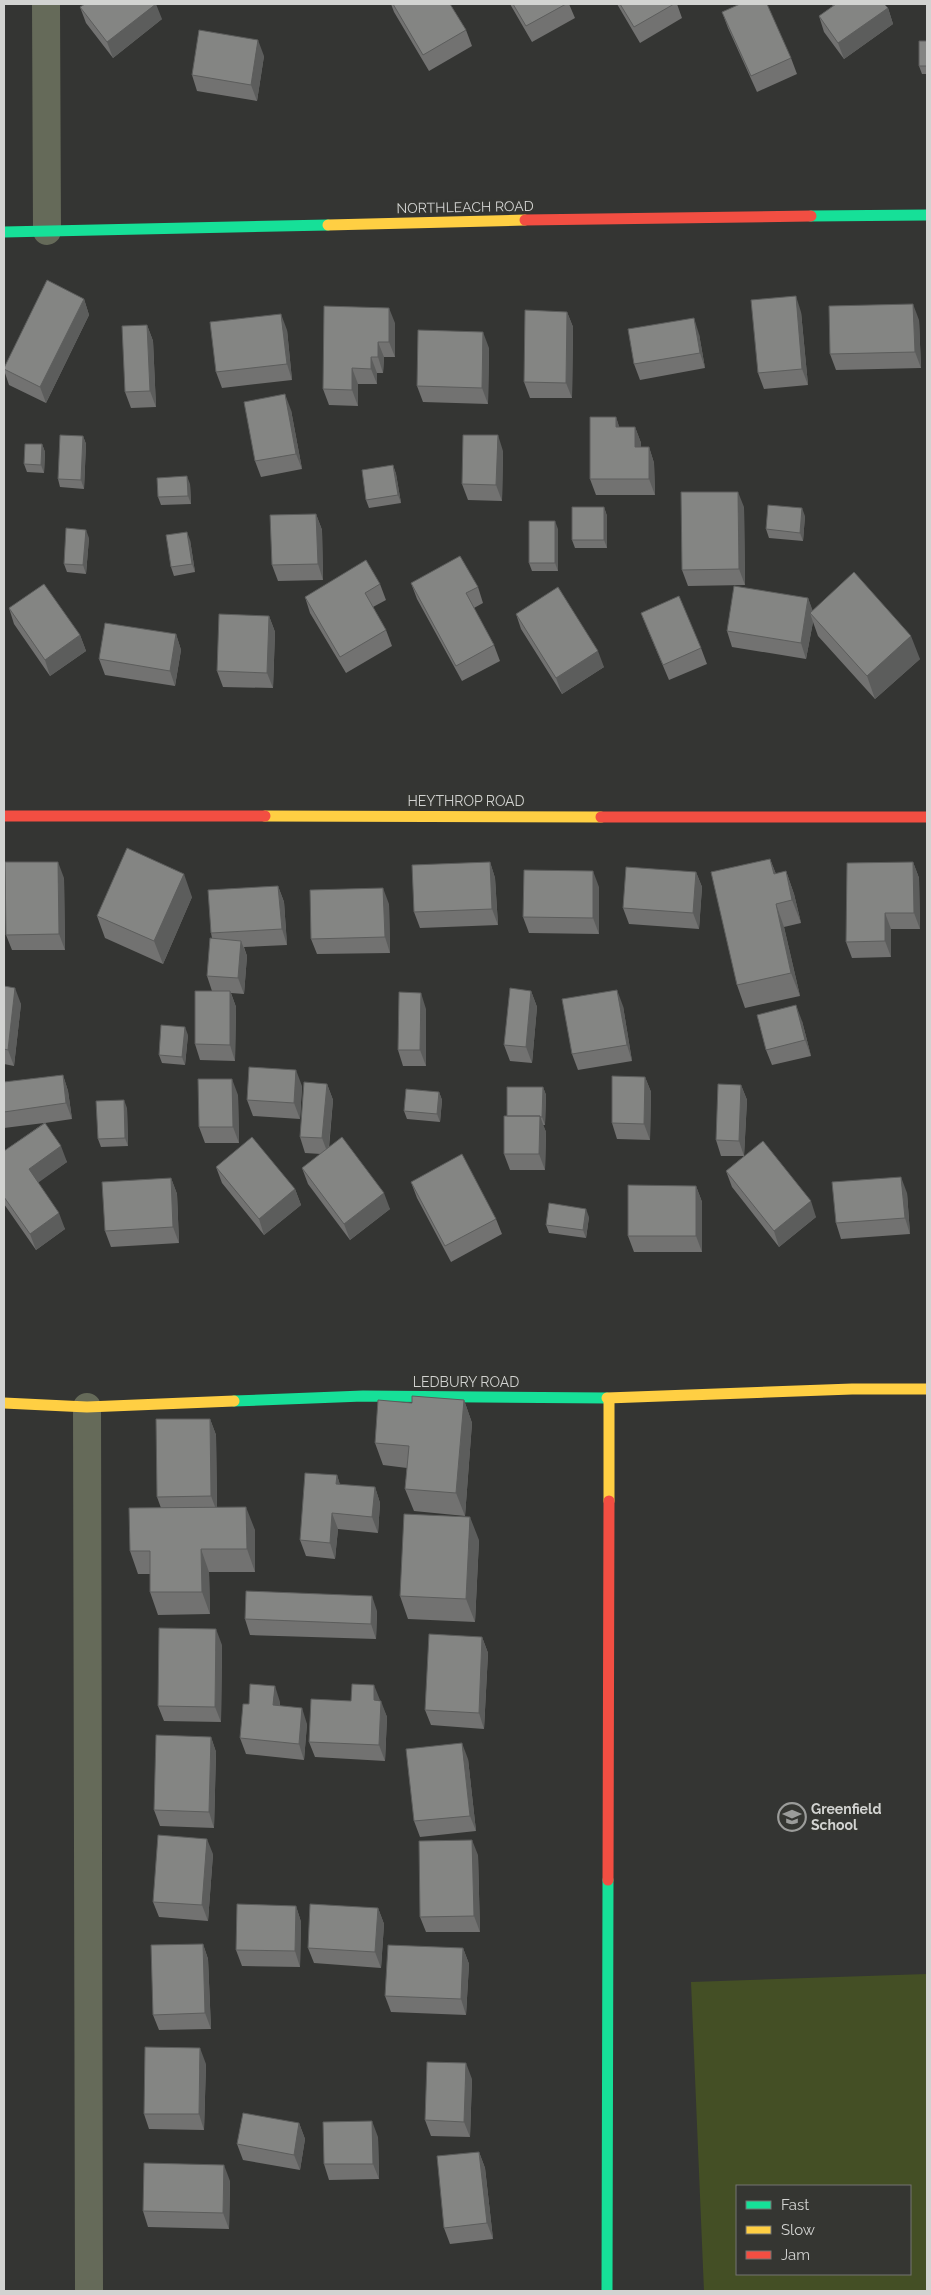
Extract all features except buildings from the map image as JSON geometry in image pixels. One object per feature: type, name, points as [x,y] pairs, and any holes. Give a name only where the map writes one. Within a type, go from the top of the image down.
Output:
[{"type":"street","points":[[46,4],[47,231]]},
{"type":"street","name":"NORTHLEACH ROAD","points":[[4,232],[593,219],[927,215]]},
{"type":"street","name":"HEYTHROP ROAD","points":[[4,816],[927,817]]},
{"type":"street","name":"LEDBURY ROAD","points":[[4,1403],[87,1407],[363,1396],[609,1398],[927,1388]]},
{"type":"street","points":[[607,2291],[609,1398]]},
{"type":"street","points":[[87,1407],[89,2291]]},
{"type":"green space","points":[[927,1974],[927,2291],[704,2291],[691,1982]]},
{"type":"traffic: fast","points":[[811,216],[927,215]]},
{"type":"traffic: fast","points":[[4,232],[328,225]]},
{"type":"traffic: fast","points":[[234,1401],[363,1396],[607,1398]]},
{"type":"traffic: fast","points":[[607,2291],[608,1880]]},
{"type":"traffic: slow","points":[[328,225],[525,220]]},
{"type":"traffic: slow","points":[[265,816],[601,817]]},
{"type":"traffic: slow","points":[[607,1398],[852,1389],[927,1389]]},
{"type":"traffic: slow","points":[[609,1398],[609,1501]]},
{"type":"traffic: slow","points":[[4,1403],[87,1407],[234,1401]]},
{"type":"traffic: jam","points":[[525,220],[811,216]]},
{"type":"traffic: jam","points":[[4,816],[265,816]]},
{"type":"traffic: jam","points":[[601,817],[927,817]]},
{"type":"traffic: jam","points":[[608,1880],[609,1501]]},
{"type":"place","name":"Greenfield School","points":[[792,1817]]}]
